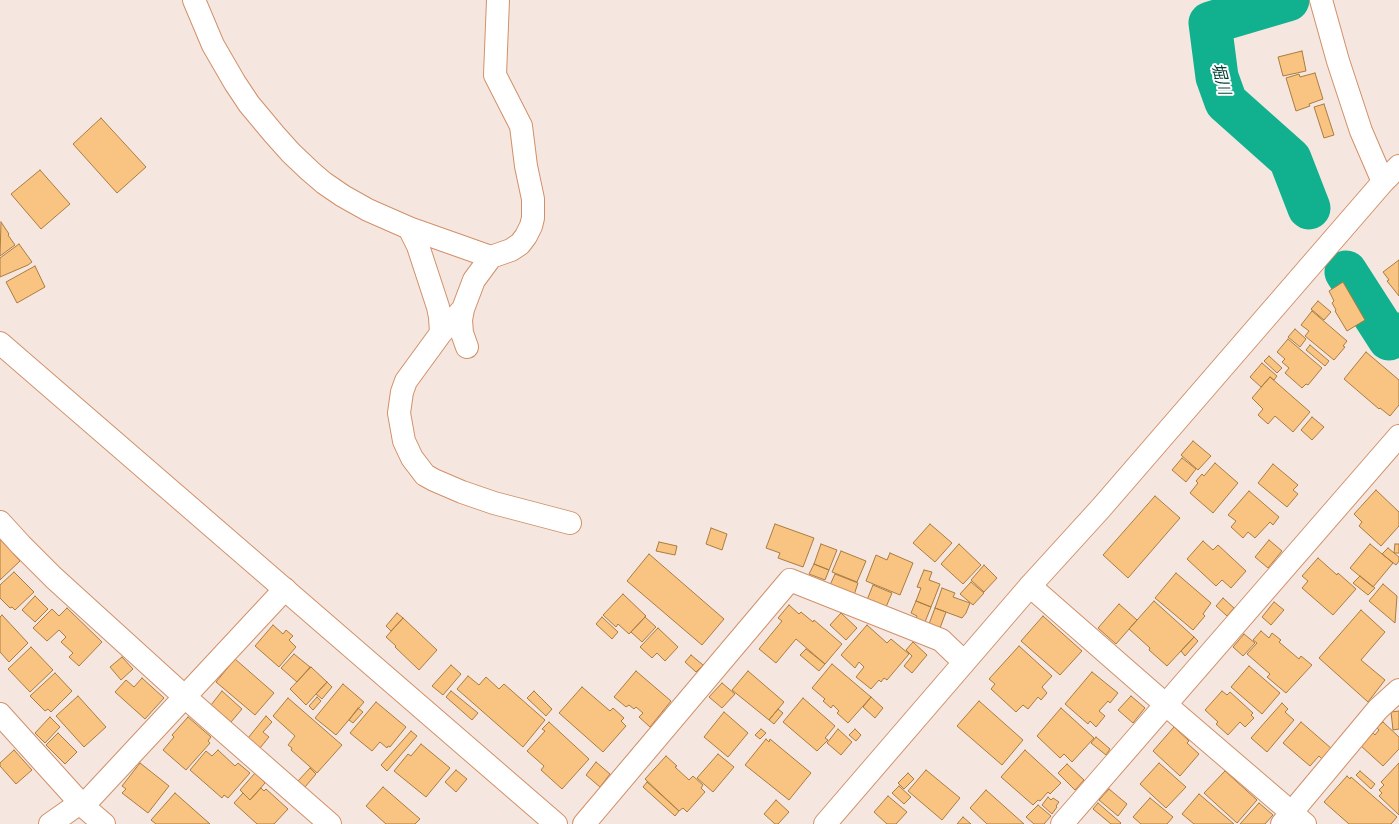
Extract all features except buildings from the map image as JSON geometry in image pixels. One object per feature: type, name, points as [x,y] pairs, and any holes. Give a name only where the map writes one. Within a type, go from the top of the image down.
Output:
[{"type":"street","points":[[194,0],[213,45],[249,104],[291,154],[324,183],[368,210],[409,228],[491,257]]},
{"type":"street","points":[[467,346],[462,333],[462,309],[474,280],[491,257],[511,250],[520,244],[531,226],[533,218],[533,199],[526,166],[521,126],[495,75],[498,0]]},
{"type":"street","points":[[1321,0],[1338,62],[1361,131],[1383,182]]},
{"type":"street","points":[[825,824],[1030,586],[1101,508],[1383,182],[1399,166]]},
{"type":"street","points":[[409,228],[418,246],[438,307],[441,333]]},
{"type":"street","points":[[462,309],[441,333],[406,381],[402,392],[399,413],[400,424],[404,441],[412,458],[425,475],[447,486],[494,503],[570,523]]},
{"type":"street","points":[[0,343],[556,824]]},
{"type":"street","points":[[1062,824],[1399,436]]},
{"type":"street","points":[[0,522],[54,578],[185,697],[330,824]]},
{"type":"street","points":[[584,824],[790,580],[941,640],[964,662]]},
{"type":"street","points":[[1030,586],[1165,704],[1293,820],[1378,709],[1399,690]]},
{"type":"street","points":[[50,824],[81,804],[185,697],[285,589]]},
{"type":"street","points":[[0,714],[81,804],[104,824]]},
{"type":"waterway","name":"堀川","points":[[1288,0],[1210,23],[1217,77],[1226,102],[1290,159],[1309,208]]},
{"type":"waterway","name":"堀川","points":[[1346,272],[1389,339],[1399,334]]}]
